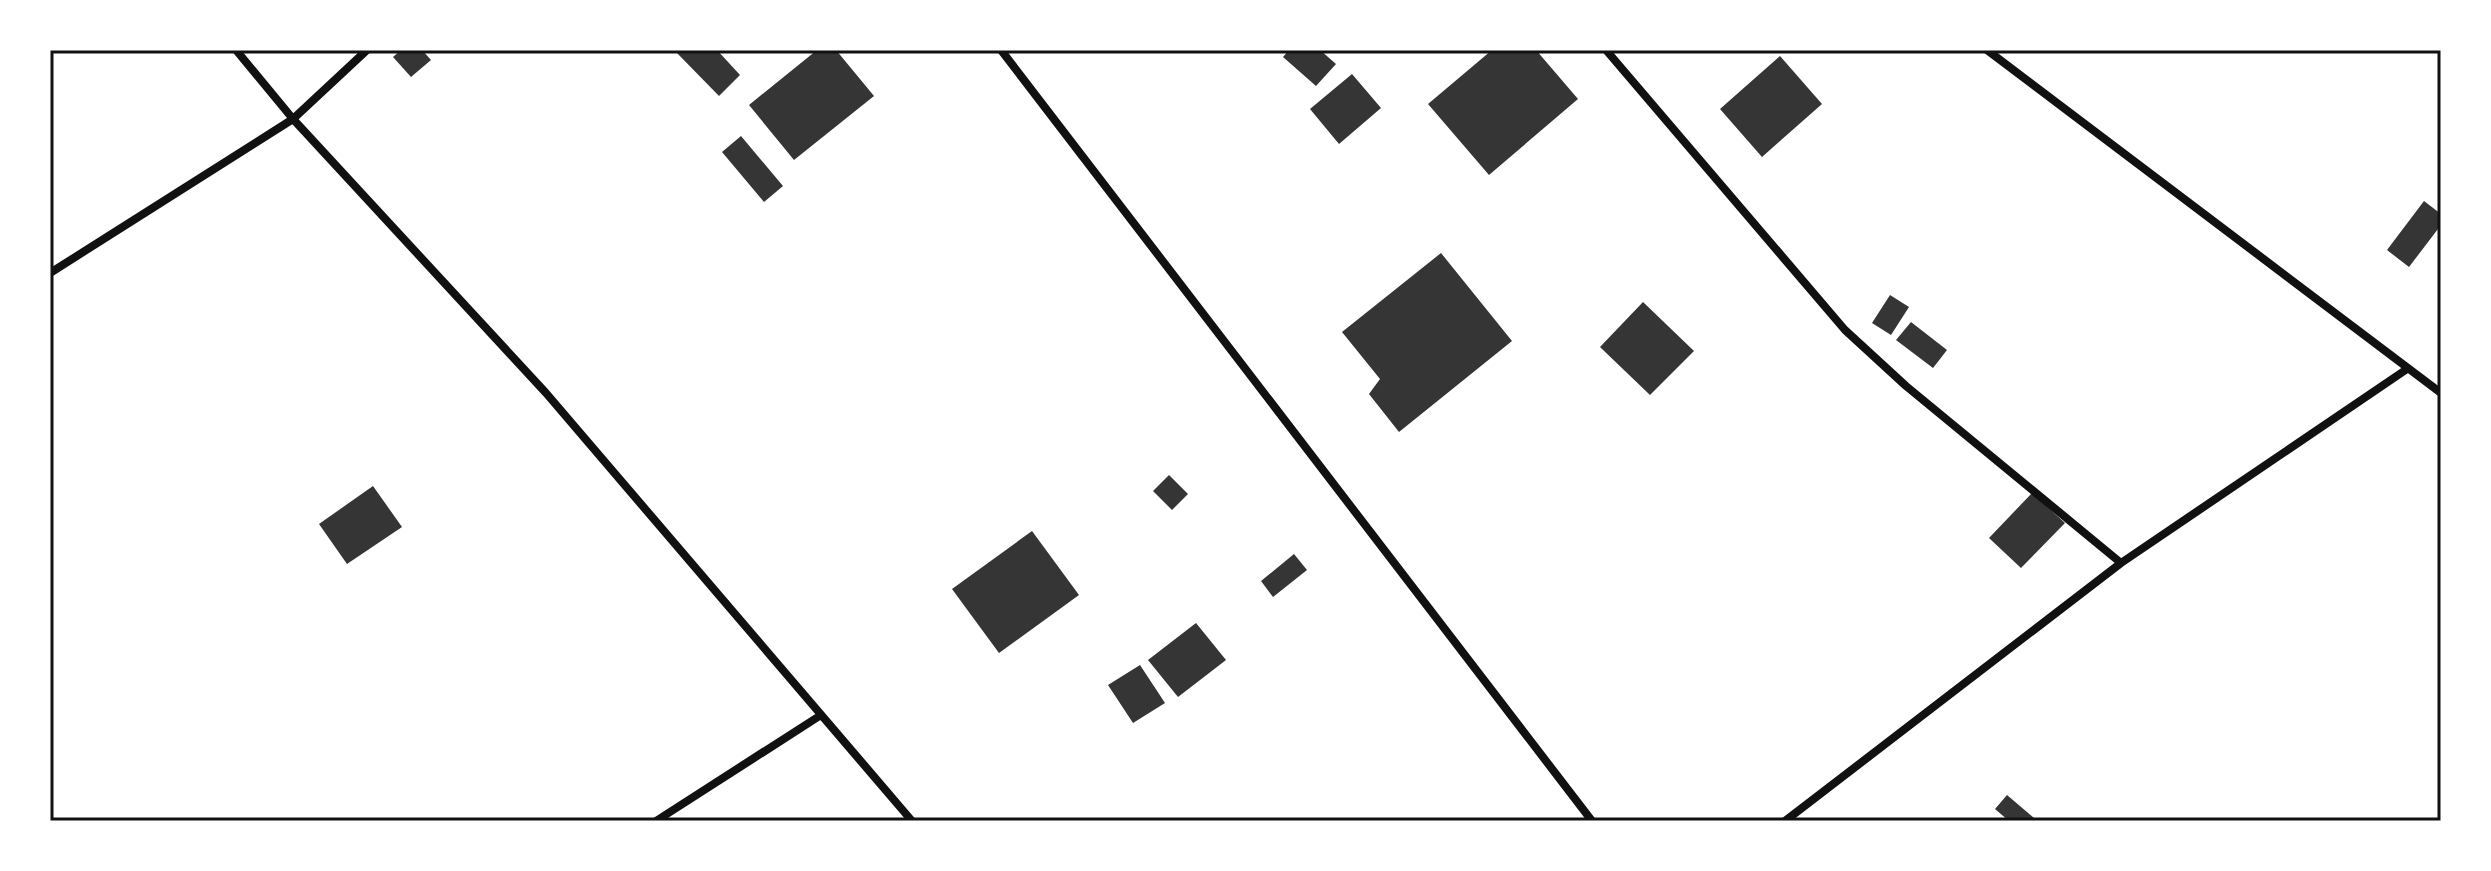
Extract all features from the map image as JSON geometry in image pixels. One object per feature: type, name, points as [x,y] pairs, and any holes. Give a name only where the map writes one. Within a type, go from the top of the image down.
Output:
[{"type":"street","points":[[236,50],[293,119],[546,393],[912,821]]},
{"type":"street","points":[[50,273],[293,119],[367,50]]},
{"type":"street","points":[[1001,50],[1592,821]]},
{"type":"street","points":[[1606,50],[1845,330],[1906,386],[2121,563]]},
{"type":"street","points":[[1987,50],[2441,393]]},
{"type":"street","points":[[1785,821],[2121,563],[2407,369]]},
{"type":"street","points":[[656,821],[821,715]]},
{"type":"building","points":[[401,50],[422,50],[431,60],[411,77],[393,57]]},
{"type":"building","points":[[680,50],[717,50],[740,75],[719,96],[677,53]]},
{"type":"building","points":[[817,50],[836,50],[874,96],[794,160],[749,105]]},
{"type":"building","points":[[1289,50],[1320,50],[1336,64],[1316,86],[1283,57]]},
{"type":"building","points":[[1492,50],[1536,50],[1578,99],[1489,175],[1428,104]]},
{"type":"building","points":[[1780,56],[1822,104],[1762,157],[1720,109]]},
{"type":"building","points":[[1352,74],[1381,108],[1339,144],[1310,109]]},
{"type":"building","points":[[741,136],[783,186],[764,202],[722,152]]},
{"type":"building","points":[[2424,201],[2441,214],[2441,225],[2409,267],[2387,250]]},
{"type":"building","points":[[1441,253],[1512,341],[1399,432],[1369,394],[1380,379],[1342,332]]},
{"type":"building","points":[[1890,295],[1909,307],[1891,335],[1872,323]]},
{"type":"building","points":[[1643,302],[1694,351],[1650,395],[1600,347]]},
{"type":"building","points":[[1911,322],[1947,350],[1933,368],[1896,340]]},
{"type":"building","points":[[1169,475],[1188,494],[1172,510],[1153,491]]},
{"type":"building","points":[[373,486],[402,527],[347,564],[319,524]]},
{"type":"building","points":[[2032,493],[2065,523],[2021,568],[1989,538]]},
{"type":"building","points":[[1032,531],[1079,595],[999,653],[952,589]]},
{"type":"building","points":[[1294,554],[1307,570],[1273,597],[1261,581]]},
{"type":"building","points":[[1196,623],[1226,660],[1178,697],[1148,660]]},
{"type":"building","points":[[1140,665],[1165,703],[1133,723],[1108,685]]},
{"type":"building","points":[[2007,795],[2034,818],[2031,821],[2009,821],[1995,809]]}]
